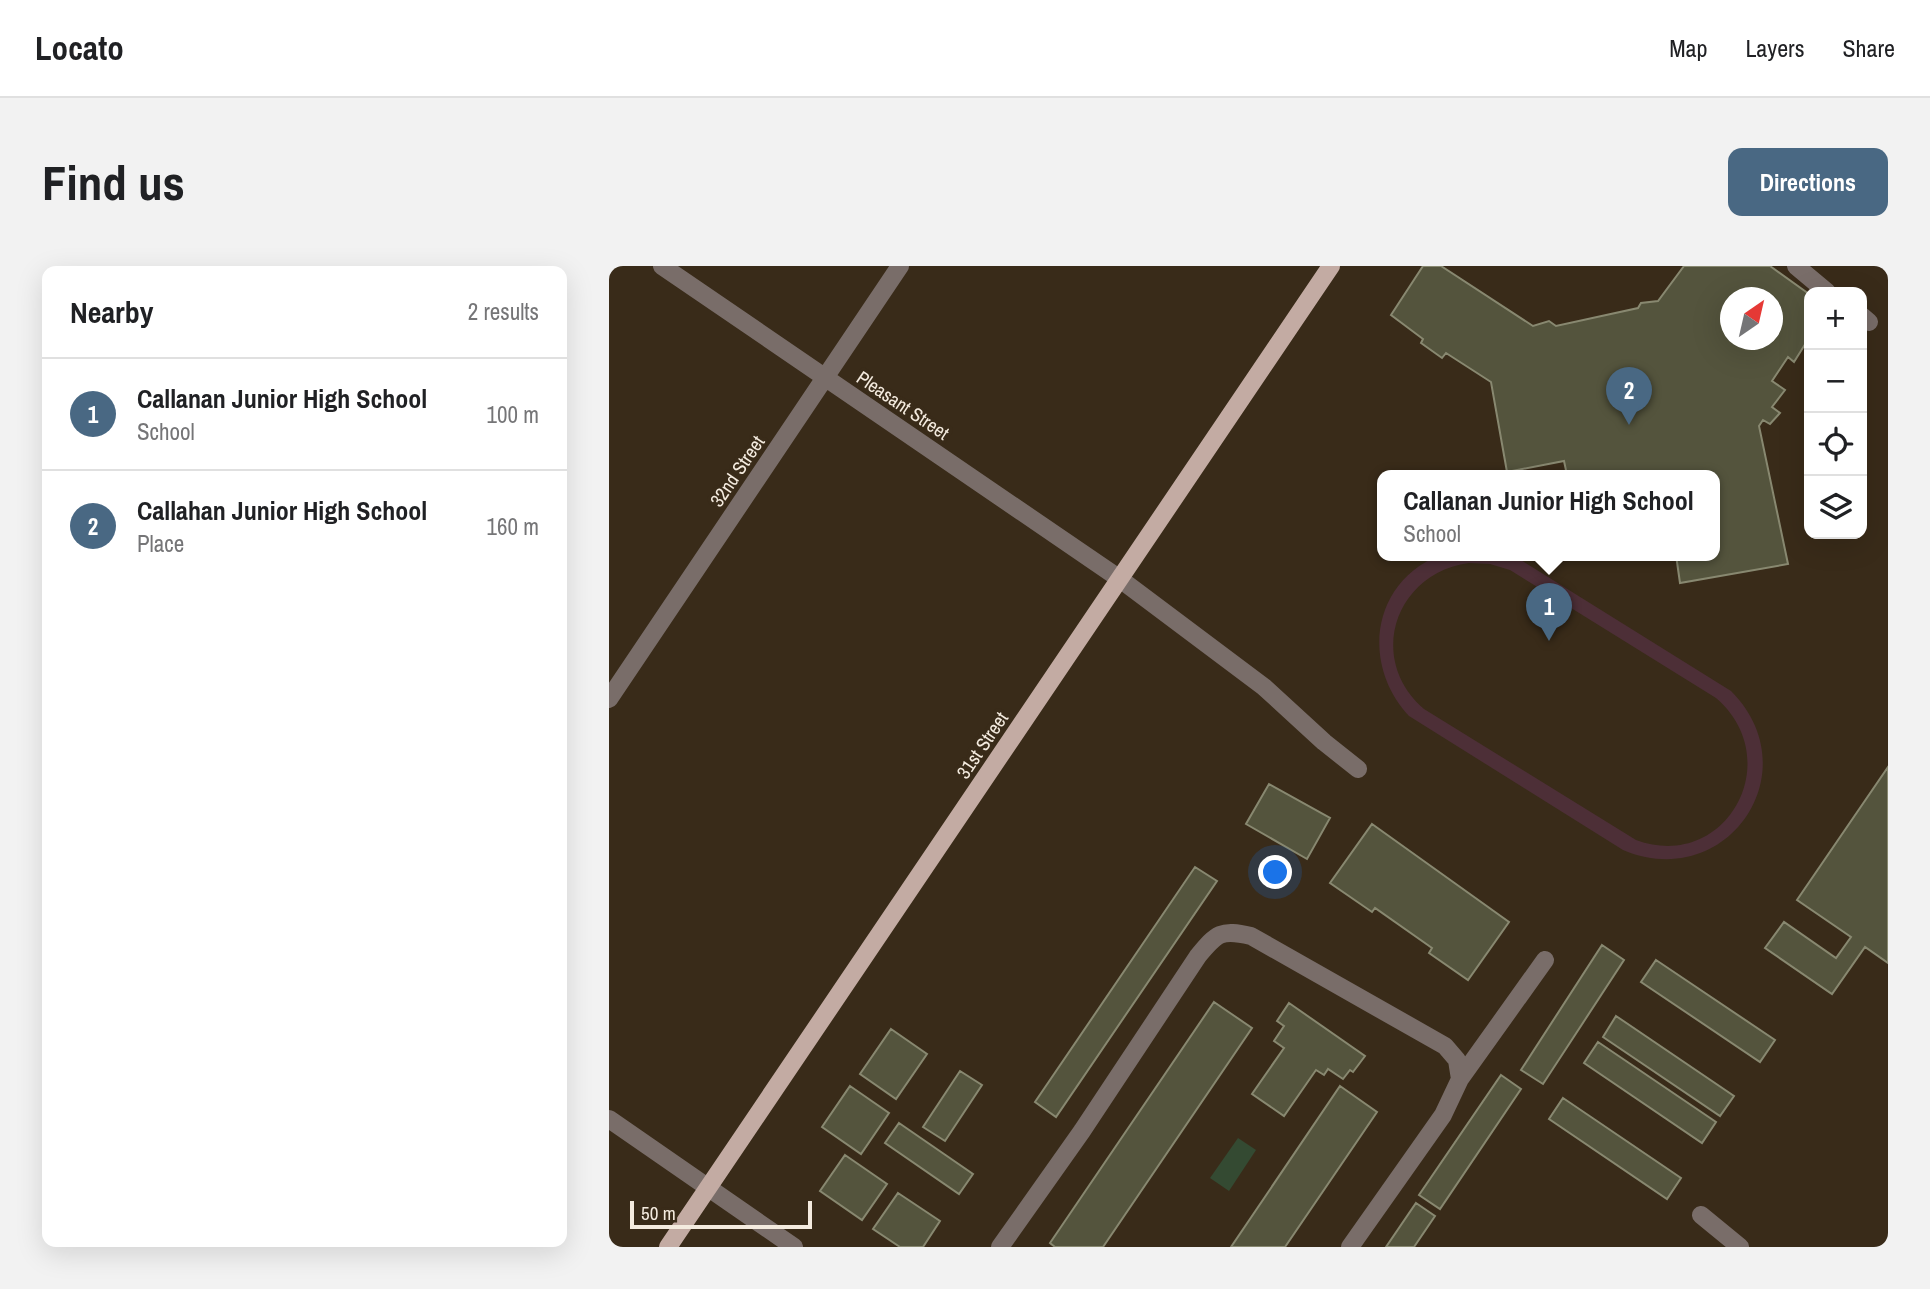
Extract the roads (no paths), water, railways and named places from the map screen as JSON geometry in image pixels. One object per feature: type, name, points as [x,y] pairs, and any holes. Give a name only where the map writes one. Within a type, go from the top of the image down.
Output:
[{"type":"main road","name":"31st Street","points":[[668,1247],[1331,266]]},
{"type":"street","name":"Pleasant Street","points":[[662,266],[1120,579],[1264,687],[1358,769]]},
{"type":"street","name":"32nd Street","points":[[609,699],[900,266]]},
{"type":"street","points":[[1796,266],[1821,287]]},
{"type":"street","points":[[1000,1247],[1082,1131],[1198,956],[1214,937],[1229,931],[1251,936],[1445,1046],[1457,1060],[1460,1079]]},
{"type":"street","points":[[1350,1247],[1443,1115],[1460,1079],[1545,960]]},
{"type":"street","points":[[609,1119],[794,1247]]},
{"type":"street","points":[[1701,1215],[1740,1247]]},
{"type":"place","name":"Callahan Junior High School","points":[[1629,425]]},
{"type":"place","name":"Callanan Junior High School","points":[[1549,641]]}]
